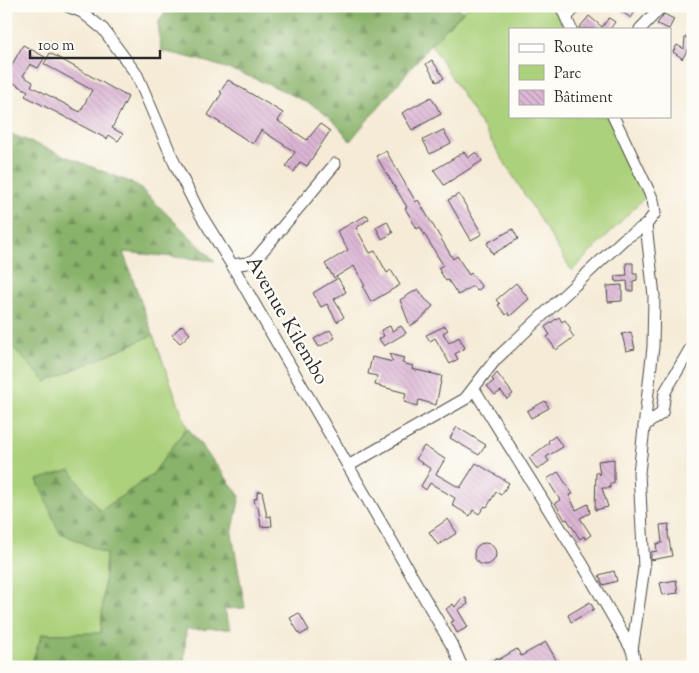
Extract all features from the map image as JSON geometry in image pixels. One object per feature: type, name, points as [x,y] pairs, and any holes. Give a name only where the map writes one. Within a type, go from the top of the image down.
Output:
[{"type":"street","name":"Avenue Kilembo","points":[[67,6],[82,12],[103,29],[138,75],[183,180],[199,212],[232,265],[454,649],[462,667]]},
{"type":"street","points":[[571,28],[564,11],[576,6]]},
{"type":"street","points":[[641,28],[662,6]]},
{"type":"street","points":[[348,466],[465,399],[496,359],[624,238],[646,225],[655,213],[653,200],[614,118]]},
{"type":"street","points":[[232,265],[255,260],[335,164]]},
{"type":"street","points":[[632,650],[644,568],[639,473],[653,347],[654,299],[646,225]]},
{"type":"street","points":[[644,426],[662,413],[665,392],[693,344]]},
{"type":"street","points":[[474,389],[583,565],[632,650],[636,667]]},
{"type":"green space","points":[[170,6],[458,6],[463,12],[431,44],[350,141],[339,127],[322,111],[286,92],[225,68],[161,51],[158,23]]},
{"type":"green space","points":[[468,6],[554,6],[565,28],[509,28],[509,118],[609,118],[647,195],[572,271],[431,44]]},
{"type":"green space","points":[[6,132],[137,185],[215,261],[123,252],[153,335],[46,382],[6,340]]},
{"type":"green space","points":[[153,335],[187,427],[152,475],[99,512],[70,471],[59,532],[106,554],[101,633],[42,634],[30,667],[6,667],[6,340],[46,382]]},
{"type":"green space","points":[[187,427],[240,496],[232,534],[245,608],[224,609],[231,629],[186,630],[184,667],[30,667],[42,634],[101,633],[106,554],[59,532],[37,480],[70,470],[100,511],[152,475]]},
{"type":"building","points":[[614,6],[639,6],[631,18]]},
{"type":"building","points":[[664,14],[674,19],[670,28],[657,24]]},
{"type":"building","points":[[589,16],[602,27],[609,18],[615,22],[611,28],[579,28]]},
{"type":"building","points":[[685,37],[693,38],[693,42],[682,59],[673,52],[677,45],[684,49]]},
{"type":"building","points":[[23,45],[45,57],[38,68],[30,64],[23,76],[33,82],[31,86],[80,112],[92,90],[44,64],[50,53],[128,97],[112,128],[123,134],[118,141],[109,135],[107,139],[25,96],[28,91],[6,79]]},
{"type":"building","points":[[432,60],[444,78],[437,82],[426,64]]},
{"type":"building","points":[[228,80],[283,113],[278,121],[307,140],[320,124],[330,131],[307,166],[300,162],[294,172],[286,166],[295,152],[261,130],[253,144],[208,115]]},
{"type":"building","points":[[431,97],[441,114],[412,130],[402,113]]},
{"type":"building","points":[[443,130],[451,143],[430,154],[423,140]]},
{"type":"building","points":[[386,151],[453,259],[457,256],[469,275],[471,273],[482,287],[477,291],[473,286],[458,295],[448,280],[446,281],[438,268],[443,265],[420,227],[417,229],[405,208],[407,207],[376,156]]},
{"type":"building","points":[[464,152],[468,158],[476,152],[482,161],[444,185],[434,170]]},
{"type":"building","points":[[459,194],[482,234],[471,240],[448,200]]},
{"type":"building","points":[[367,215],[369,219],[356,228],[370,253],[375,251],[387,273],[391,270],[400,285],[371,302],[354,266],[334,278],[325,264],[348,250],[337,231]]},
{"type":"building","points":[[387,221],[393,233],[382,239],[376,227]]},
{"type":"building","points":[[513,229],[518,239],[493,254],[487,243]]},
{"type":"building","points":[[626,263],[633,263],[633,274],[637,274],[637,280],[633,281],[633,291],[628,291],[627,281],[616,282],[615,276],[627,275]]},
{"type":"building","points":[[338,278],[346,292],[334,299],[344,317],[337,322],[327,304],[321,307],[313,293]]},
{"type":"building","points":[[516,283],[529,299],[510,316],[508,313],[506,315],[496,300]]},
{"type":"building","points":[[622,285],[622,301],[608,302],[607,286]]},
{"type":"building","points":[[418,289],[433,306],[420,320],[410,326],[400,300]]},
{"type":"building","points":[[559,317],[562,322],[565,320],[574,337],[556,350],[547,337],[550,335],[545,327]]},
{"type":"building","points":[[182,325],[190,334],[180,343],[172,335]]},
{"type":"building","points":[[390,326],[392,331],[401,326],[406,333],[384,346],[379,339],[384,336],[381,330]]},
{"type":"building","points":[[445,326],[448,330],[443,333],[449,343],[459,337],[465,348],[455,354],[458,359],[450,364],[435,338],[430,341],[426,335]]},
{"type":"building","points":[[330,330],[335,338],[319,347],[314,339]]},
{"type":"building","points":[[631,332],[635,349],[626,351],[622,334]]},
{"type":"building","points":[[389,354],[404,358],[402,363],[413,366],[412,369],[442,376],[436,405],[419,400],[417,406],[404,402],[406,393],[375,385],[377,376],[368,374],[372,357],[393,362]]},
{"type":"building","points":[[497,373],[513,394],[507,399],[501,391],[495,395],[487,386],[494,381],[492,379]]},
{"type":"building","points":[[545,401],[549,408],[531,418],[527,411]]},
{"type":"building","points":[[457,427],[486,445],[479,455],[450,438]]},
{"type":"building","points":[[555,436],[563,447],[546,457],[549,461],[537,469],[529,458]]},
{"type":"building","points":[[424,446],[445,459],[436,474],[460,488],[476,463],[509,483],[501,495],[496,492],[487,507],[485,506],[479,514],[473,510],[470,516],[452,505],[455,498],[430,483],[426,490],[421,486],[431,469],[416,459]]},
{"type":"building","points":[[614,459],[614,483],[610,483],[610,488],[602,488],[608,507],[595,510],[596,471],[600,475],[598,461]]},
{"type":"building","points":[[558,472],[573,494],[569,495],[576,510],[588,504],[590,513],[580,518],[591,535],[585,539],[584,536],[580,539],[555,503],[560,500],[547,479]]},
{"type":"building","points":[[262,491],[267,517],[271,516],[272,526],[261,527],[258,506],[256,507],[254,499],[257,498],[257,492]]},
{"type":"building","points":[[448,519],[457,533],[438,545],[429,532]]},
{"type":"building","points":[[669,524],[668,534],[672,556],[651,560],[651,552],[657,551],[656,544],[662,543],[660,525]]},
{"type":"building","points":[[485,543],[493,546],[496,554],[493,562],[485,565],[477,562],[474,554],[477,546]]},
{"type":"building","points":[[614,571],[617,581],[603,585],[599,575]]},
{"type":"building","points":[[676,580],[678,593],[663,595],[660,583]]},
{"type":"building","points":[[466,598],[468,604],[458,610],[468,627],[457,633],[451,622],[454,621],[446,609],[453,604],[455,607],[461,599]]},
{"type":"building","points":[[590,602],[594,609],[571,622],[568,615]]},
{"type":"building","points":[[299,613],[309,630],[300,635],[290,618]]},
{"type":"building","points":[[546,642],[560,667],[481,667],[517,649],[521,656]]}]
